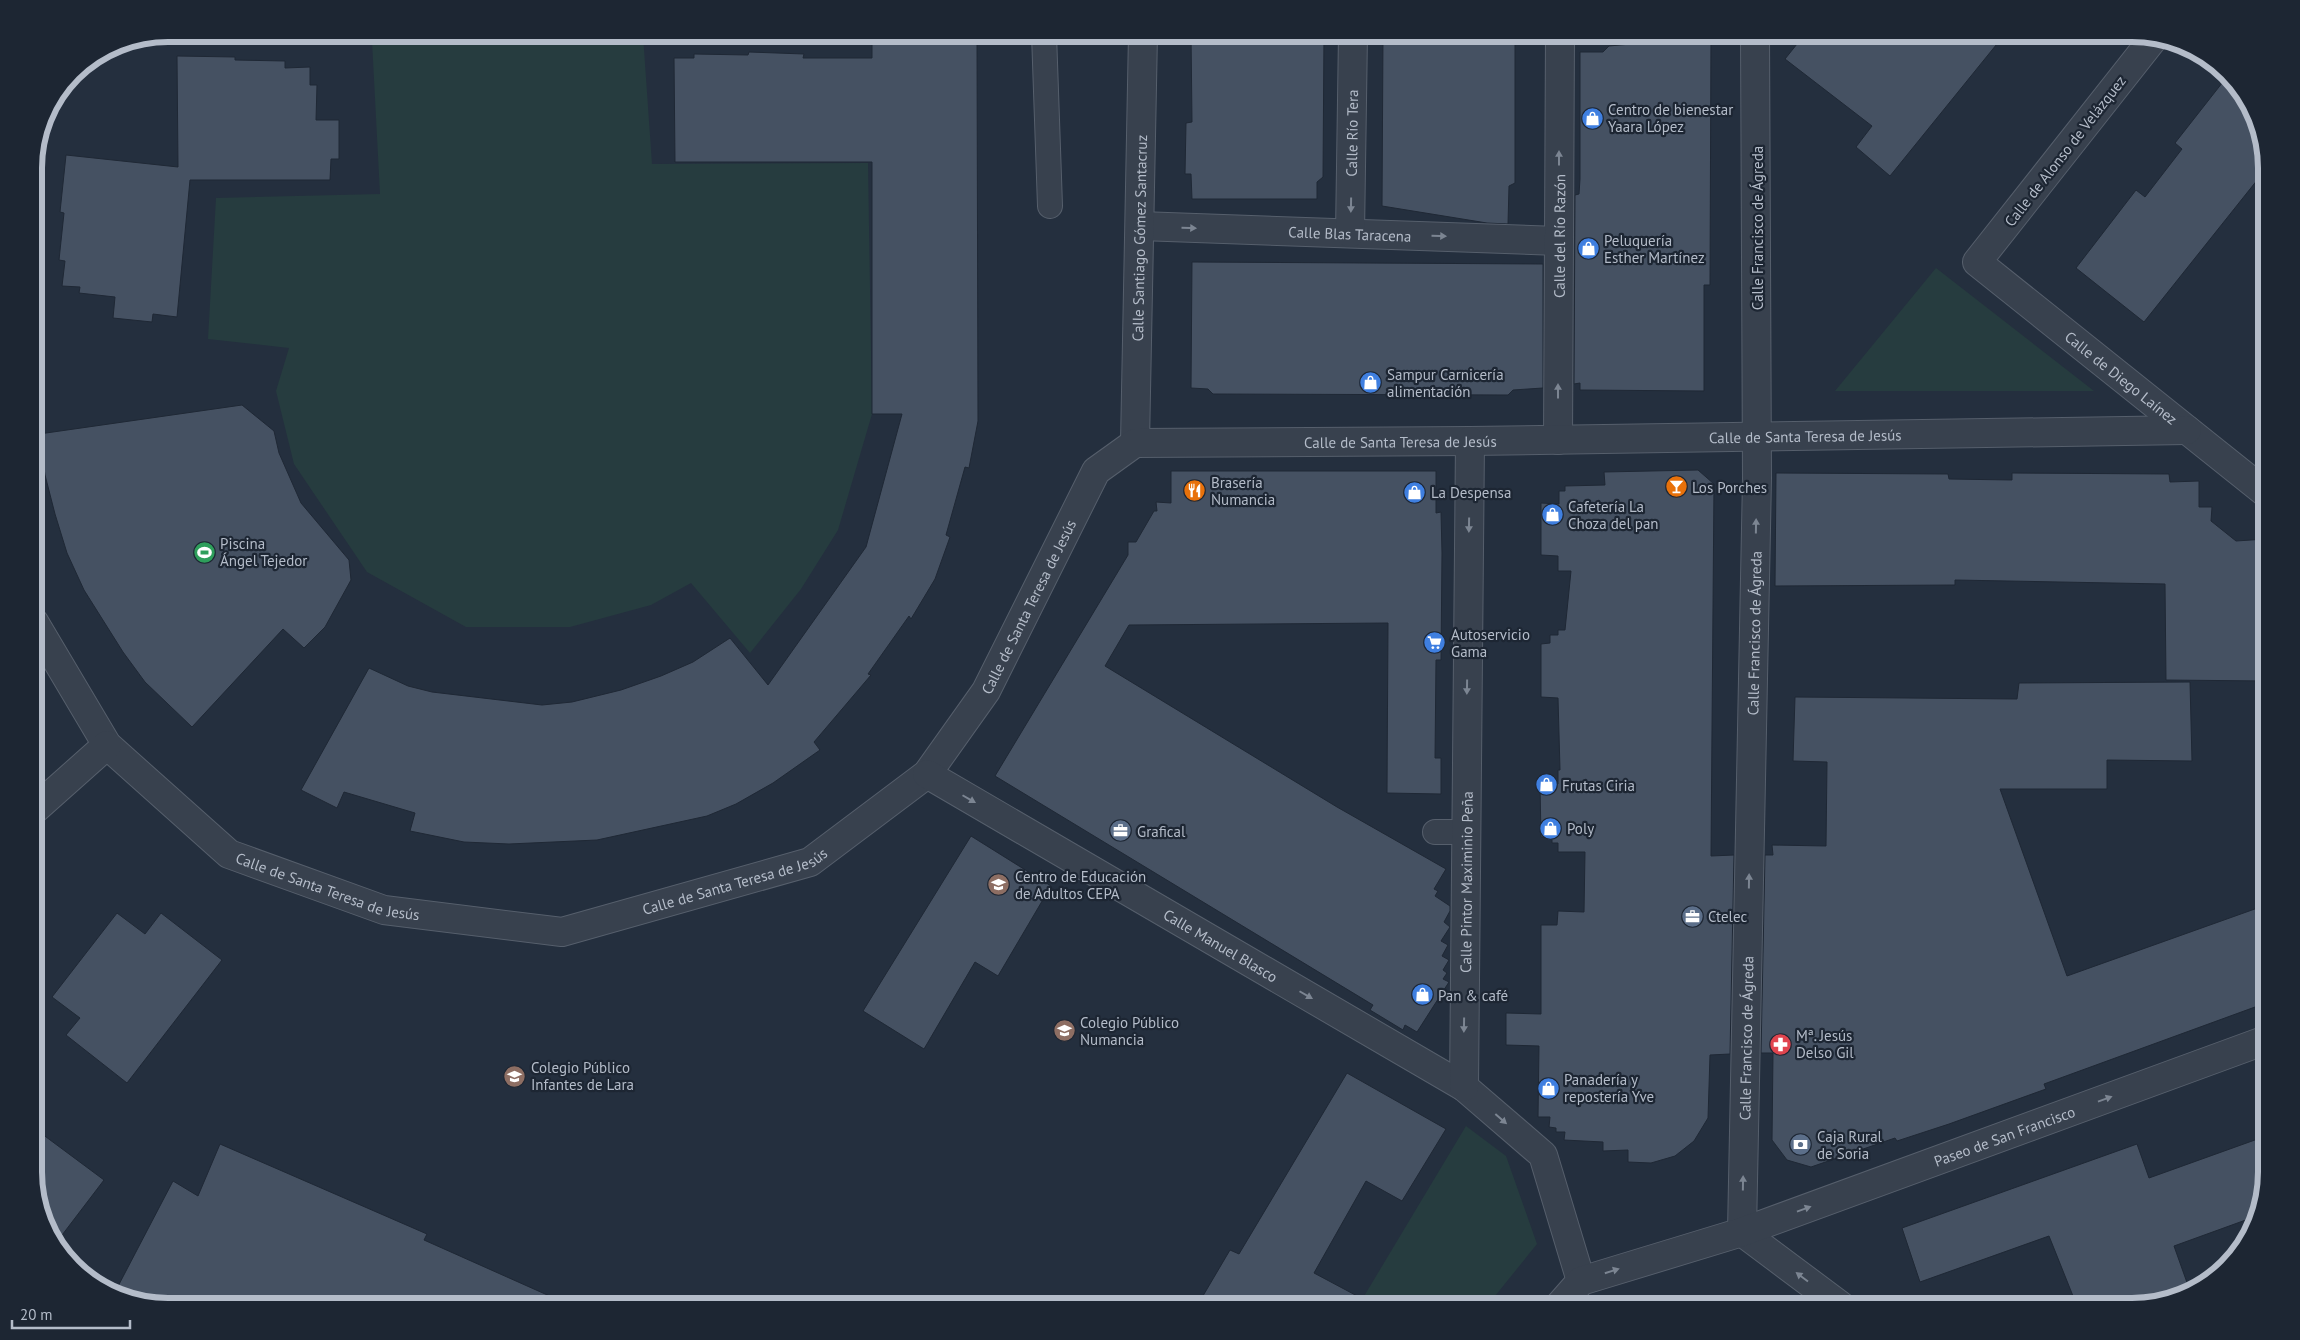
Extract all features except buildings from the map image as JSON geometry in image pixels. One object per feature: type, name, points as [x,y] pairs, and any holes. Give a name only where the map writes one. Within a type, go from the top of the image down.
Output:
[{"type":"street","name":"Calle Santiago Gómez Santacruz","points":[[1136,443],[1143,42]]},
{"type":"street","name":"Calle Río Tera","points":[[1350,233],[1353,42]]},
{"type":"street","name":"Calle del Río Razón","points":[[1558,440],[1560,42]]},
{"type":"street","name":"Calle Francisco de Ágreda","points":[[1742,1232],[1758,436],[1756,42]]},
{"type":"street","name":"Calle de Alonso de Velázquez","points":[[1977,262],[2149,44]]},
{"type":"street","name":"Calle Blas Taracena","points":[[1140,226],[1559,241]]},
{"type":"street","name":"Calle de Diego Laínez","points":[[1977,262],[2257,486]]},
{"type":"street","name":"Calle de Santa Teresa de Jesús","points":[[43,637],[107,745],[229,854],[384,910],[562,932],[810,862],[927,774],[986,691],[1096,471],[1136,443],[1558,440],[2187,430]]},
{"type":"street","name":"Calle Pintor Maximinio Peña","points":[[1464,1087],[1470,441]]},
{"type":"street","points":[[43,802],[107,745]]},
{"type":"street","name":"Calle Manuel Blasco","points":[[927,774],[1464,1087]]},
{"type":"street","name":"Paseo de San Francisco","points":[[1581,1281],[1742,1232],[2258,1043]]},
{"type":"street","points":[[1464,1087],[1543,1155],[1581,1281],[1566,1298]]},
{"type":"street","points":[[1742,1232],[1830,1298]]},
{"type":"lane","points":[[1044,42],[1050,206]]},
{"type":"lane","points":[[1435,832],[1466,832]]},
{"type":"green space","points":[[372,42],[643,42],[652,164],[868,163],[872,414],[838,530],[801,589],[750,653],[691,583],[651,605],[570,627],[466,627],[367,572],[294,464],[276,391],[289,348],[208,339],[216,198],[380,194]]},
{"type":"green space","points":[[1936,268],[2094,391],[1835,391]]},
{"type":"green space","points":[[1466,1126],[1506,1156],[1537,1244],[1493,1298],[1363,1298]]},
{"type":"place","name":"Centro de bienestar Yaara López","points":[[1592,118]]},
{"type":"place","name":"Peluquería Esther Martínez","points":[[1588,249]]},
{"type":"place","name":"Sampur Carnicería alimentación","points":[[1371,383]]},
{"type":"place","name":"Los Porches","points":[[1676,487]]},
{"type":"place","name":"Brasería Numancia","points":[[1195,491]]},
{"type":"place","name":"La Despensa","points":[[1415,492]]},
{"type":"place","name":"Cafetería La Choza del pan","points":[[1552,515]]},
{"type":"place","name":"Piscina Ángel Tejedor","points":[[204,552]]},
{"type":"place","name":"Autoservicio Gama","points":[[1435,643]]},
{"type":"place","name":"Frutas Ciria","points":[[1546,785]]},
{"type":"place","name":"Poly","points":[[1551,828]]},
{"type":"place","name":"Grafical","points":[[1121,831]]},
{"type":"place","name":"Centro de Educación de Adultos CEPA","points":[[999,885]]},
{"type":"place","name":"Ctelec","points":[[1692,916]]},
{"type":"place","name":"Pan & café","points":[[1422,995]]},
{"type":"place","name":"Colegio Público Numancia","points":[[1064,1031]]},
{"type":"place","name":"Mª. Jesús Delso Gil","points":[[1780,1044]]},
{"type":"place","name":"Colegio Público Infantes de Lara","points":[[515,1076]]},
{"type":"place","name":"Panadería y repostería Yve","points":[[1548,1088]]},
{"type":"place","name":"Caja Rural de Soria","points":[[1801,1145]]}]
